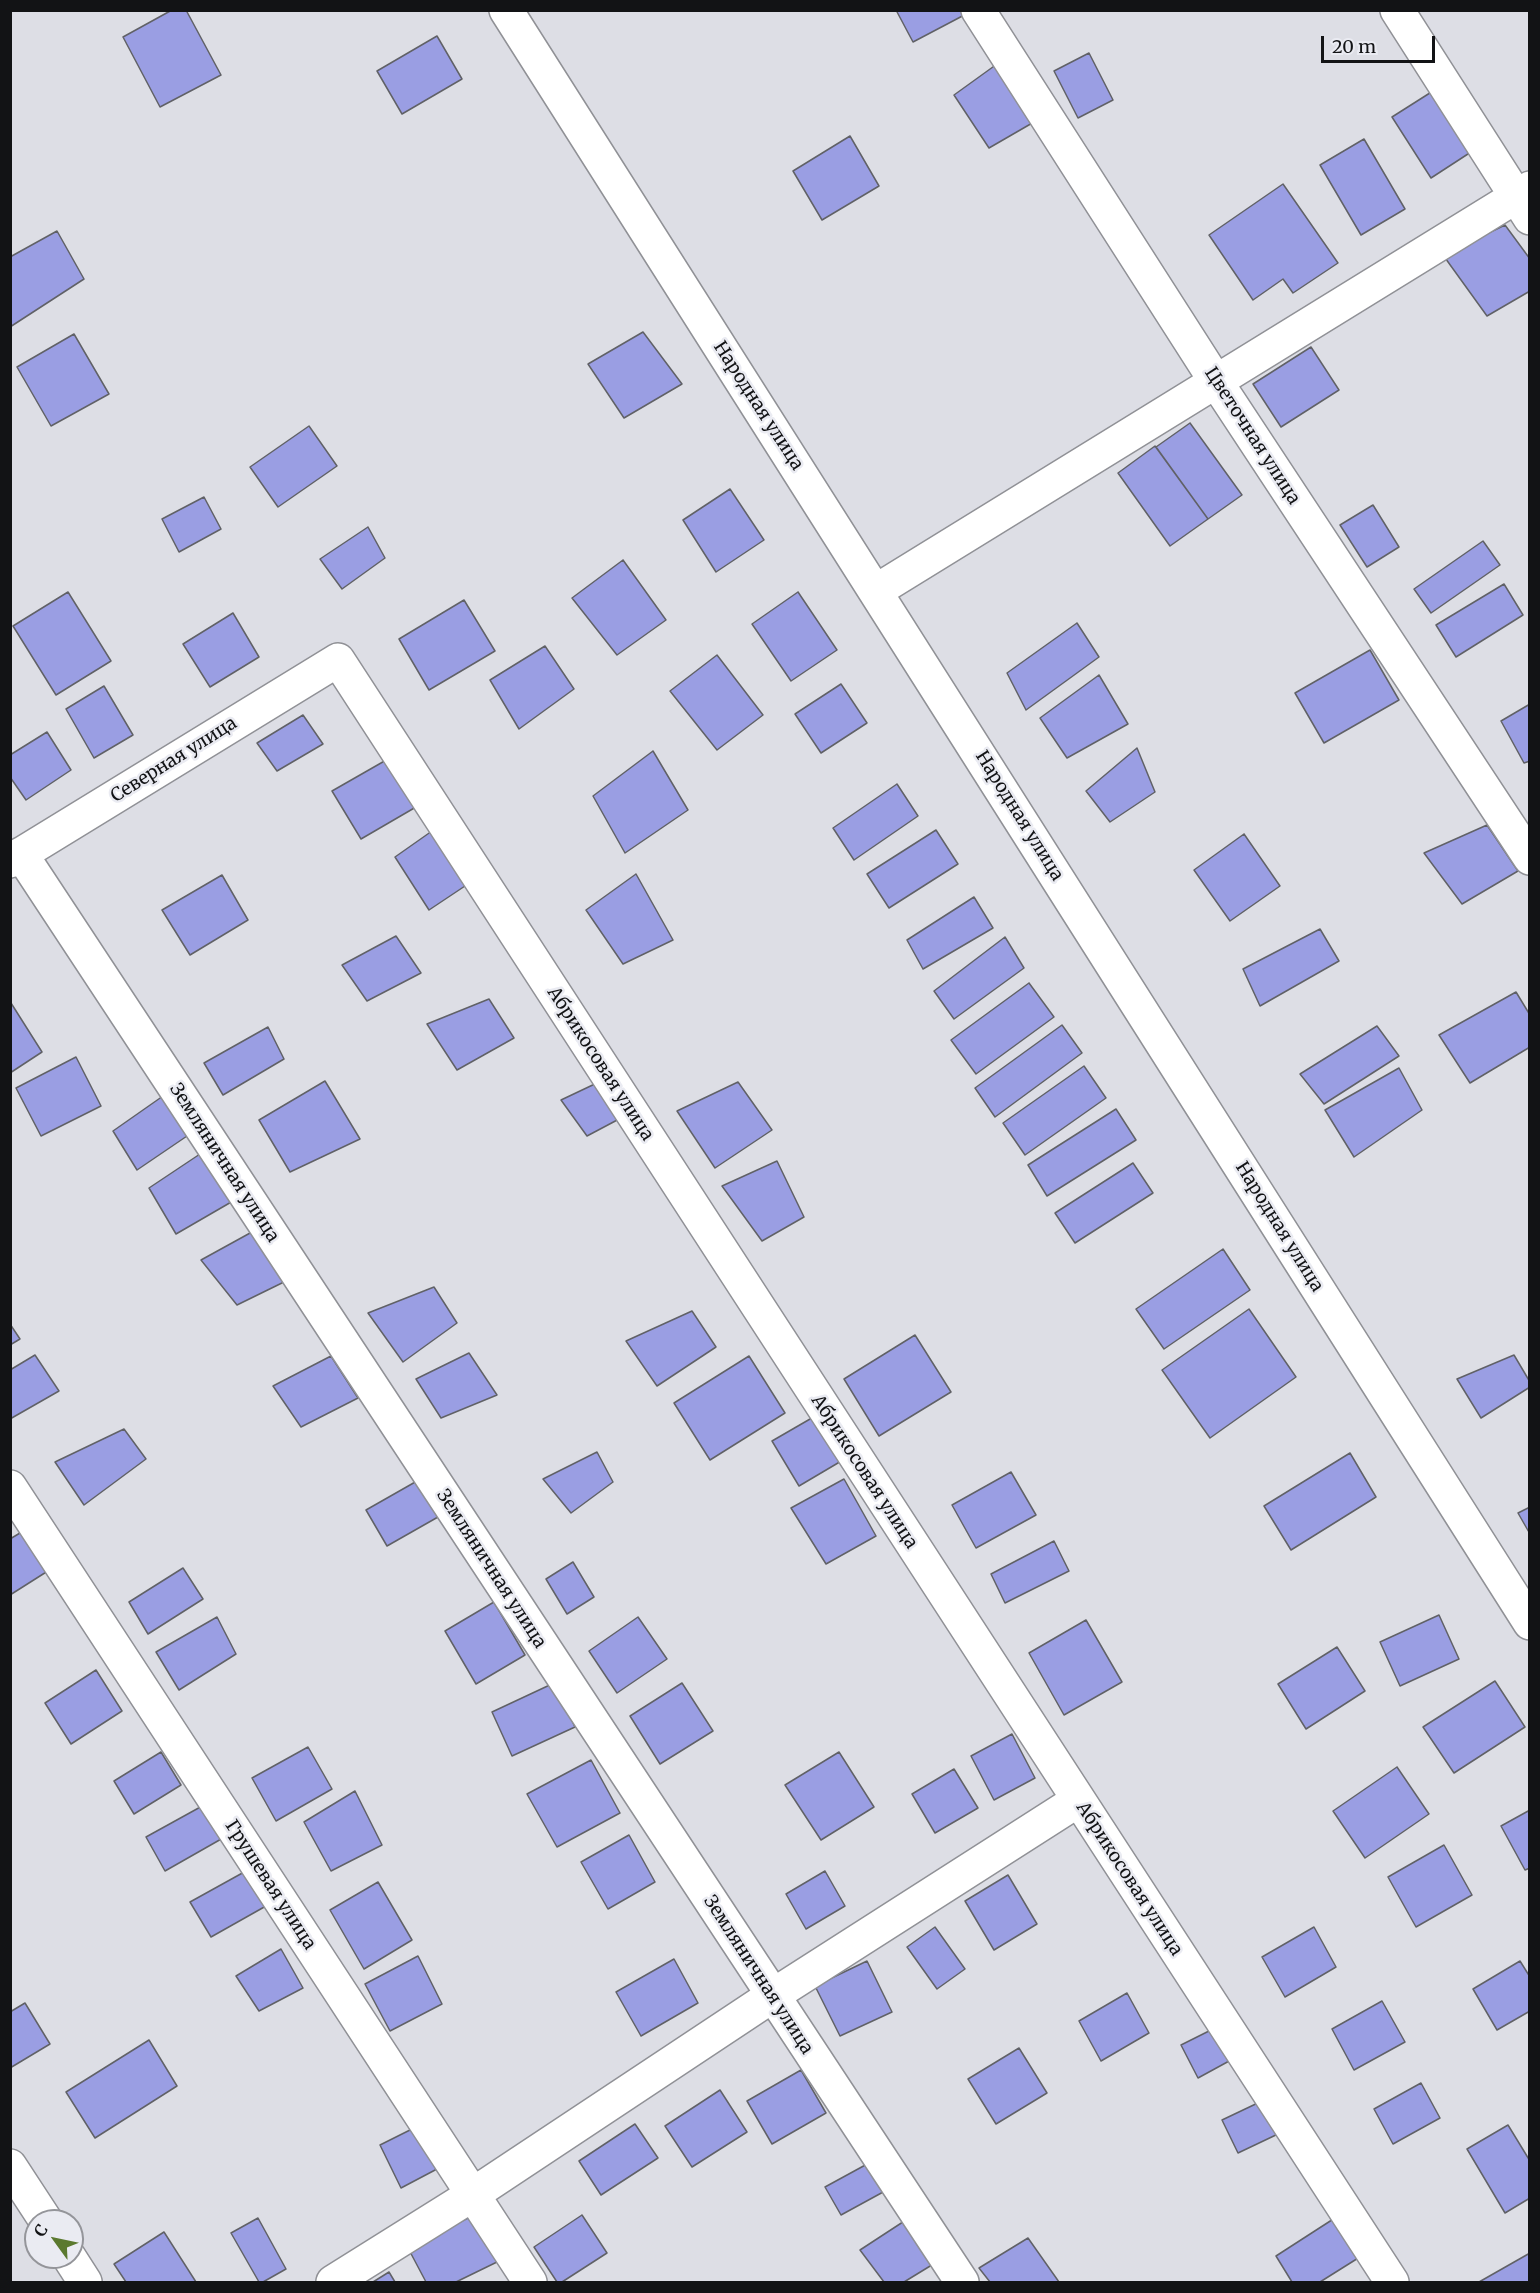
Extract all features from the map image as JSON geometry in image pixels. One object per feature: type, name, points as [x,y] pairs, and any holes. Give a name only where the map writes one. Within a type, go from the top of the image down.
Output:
[{"type":"street","name":"Народная улица","points":[[506,10],[1530,1623]]},
{"type":"street","name":"Цветочная улица","points":[[978,10],[1215,380],[1530,858]]},
{"type":"street","points":[[876,591],[1215,380],[1525,201],[1397,10]]},
{"type":"street","name":"Северная улица","points":[[16,858],[338,660]]},
{"type":"street","name":"Абрикосовая улица","points":[[338,660],[1392,2283]]},
{"type":"street","name":"Земляничная улица","points":[[16,858],[962,2283]]},
{"type":"street","name":"Грушевая улица","points":[[10,1487],[530,2283]]},
{"type":"street","points":[[333,2283],[472,2195],[772,1996],[1077,1801]]},
{"type":"street","points":[[10,2166],[38,2209]]},
{"type":"street","points":[[76,2269],[85,2283]]},
{"type":"building","points":[[172,10],[186,10],[221,75],[160,107],[123,37]]},
{"type":"building","points":[[896,10],[968,10],[970,12],[913,42]]},
{"type":"building","points":[[437,36],[462,79],[402,114],[377,71]]},
{"type":"building","points":[[1089,53],[1113,100],[1078,118],[1054,71]]},
{"type":"building","points":[[997,64],[1034,122],[989,148],[954,95]]},
{"type":"building","points":[[1433,91],[1471,152],[1431,178],[1392,117]]},
{"type":"building","points":[[850,136],[879,186],[822,220],[793,171]]},
{"type":"building","points":[[1364,139],[1405,209],[1361,235],[1320,165]]},
{"type":"building","points":[[1283,184],[1338,263],[1293,293],[1283,279],[1253,300],[1209,235]]},
{"type":"building","points":[[1505,225],[1530,259],[1530,291],[1487,316],[1443,255]]},
{"type":"building","points":[[57,231],[84,279],[10,327],[10,257]]},
{"type":"building","points":[[643,332],[682,384],[624,418],[588,364]]},
{"type":"building","points":[[74,334],[109,394],[51,426],[17,367]]},
{"type":"building","points":[[1311,347],[1339,390],[1281,427],[1253,384]]},
{"type":"building","points":[[1190,423],[1242,495],[1208,519],[1156,447]]},
{"type":"building","points":[[309,426],[337,466],[278,507],[250,467]]},
{"type":"building","points":[[1155,446],[1208,519],[1170,546],[1118,473]]},
{"type":"building","points":[[730,489],[764,540],[716,572],[683,520]]},
{"type":"building","points":[[204,497],[221,529],[179,552],[162,519]]},
{"type":"building","points":[[1373,505],[1399,547],[1367,567],[1340,525]]},
{"type":"building","points":[[368,527],[385,558],[342,589],[320,559]]},
{"type":"building","points":[[1483,541],[1500,565],[1431,613],[1414,589]]},
{"type":"building","points":[[623,560],[666,620],[617,655],[572,598]]},
{"type":"building","points":[[1504,584],[1523,615],[1456,657],[1436,625]]},
{"type":"building","points":[[68,592],[111,661],[56,695],[13,626]]},
{"type":"building","points":[[798,592],[837,650],[791,681],[752,624]]},
{"type":"building","points":[[464,600],[495,651],[429,690],[399,639]]},
{"type":"building","points":[[233,613],[259,657],[210,687],[183,644]]},
{"type":"building","points":[[1077,623],[1099,657],[1026,710],[1007,673]]},
{"type":"building","points":[[545,646],[574,689],[519,729],[490,680]]},
{"type":"building","points":[[1370,650],[1399,700],[1324,743],[1295,693]]},
{"type":"building","points":[[717,655],[763,715],[717,750],[670,691]]},
{"type":"building","points":[[1099,675],[1128,724],[1067,758],[1040,718]]},
{"type":"building","points":[[841,684],[867,723],[821,753],[795,714]]},
{"type":"building","points":[[104,686],[133,735],[94,758],[66,709]]},
{"type":"building","points":[[1530,704],[1530,761],[1524,763],[1501,721]]},
{"type":"building","points":[[303,715],[323,744],[277,771],[257,743]]},
{"type":"building","points":[[47,732],[71,770],[26,800],[10,777],[10,755]]},
{"type":"building","points":[[1137,748],[1155,792],[1110,822],[1086,791]]},
{"type":"building","points":[[653,751],[688,810],[625,853],[593,796]]},
{"type":"building","points":[[388,759],[416,807],[361,839],[332,791]]},
{"type":"building","points":[[897,784],[918,816],[854,860],[833,828]]},
{"type":"building","points":[[1487,825],[1518,871],[1462,904],[1424,853]]},
{"type":"building","points":[[936,830],[958,864],[889,908],[867,874]]},
{"type":"building","points":[[432,831],[468,884],[429,910],[395,857]]},
{"type":"building","points":[[1244,834],[1280,886],[1230,921],[1194,870]]},
{"type":"building","points":[[636,874],[673,940],[623,964],[586,910]]},
{"type":"building","points":[[222,875],[248,920],[190,955],[162,910]]},
{"type":"building","points":[[974,897],[993,928],[923,969],[907,940]]},
{"type":"building","points":[[1320,929],[1339,961],[1260,1006],[1243,969]]},
{"type":"building","points":[[396,936],[421,973],[367,1001],[342,965]]},
{"type":"building","points":[[1005,937],[1024,968],[954,1019],[934,991]]},
{"type":"building","points":[[1029,983],[1054,1017],[976,1074],[951,1040]]},
{"type":"building","points":[[1516,992],[1530,1015],[1530,1047],[1470,1083],[1439,1035]]},
{"type":"building","points":[[489,999],[514,1038],[457,1070],[427,1024]]},
{"type":"building","points":[[10,1004],[42,1052],[10,1073]]},
{"type":"building","points":[[1062,1025],[1082,1053],[995,1117],[975,1088]]},
{"type":"building","points":[[1377,1026],[1399,1056],[1324,1104],[1300,1074]]},
{"type":"building","points":[[268,1027],[284,1059],[223,1095],[204,1063]]},
{"type":"building","points":[[76,1057],[101,1106],[41,1136],[16,1088]]},
{"type":"building","points":[[1084,1066],[1106,1098],[1025,1155],[1003,1123]]},
{"type":"building","points":[[1399,1068],[1422,1110],[1354,1157],[1325,1110]]},
{"type":"building","points":[[325,1081],[360,1139],[290,1172],[259,1120]]},
{"type":"building","points":[[599,1082],[621,1118],[587,1136],[561,1100]]},
{"type":"building","points":[[738,1082],[772,1130],[715,1168],[677,1111]]},
{"type":"building","points":[[163,1096],[190,1134],[137,1170],[113,1131]]},
{"type":"building","points":[[1116,1109],[1136,1140],[1047,1196],[1028,1165]]},
{"type":"building","points":[[206,1150],[233,1201],[176,1234],[149,1188]]},
{"type":"building","points":[[777,1161],[804,1217],[762,1241],[722,1186]]},
{"type":"building","points":[[1133,1163],[1153,1193],[1075,1243],[1055,1213]]},
{"type":"building","points":[[261,1227],[286,1281],[237,1305],[201,1260]]},
{"type":"building","points":[[1223,1249],[1250,1290],[1164,1349],[1136,1309]]},
{"type":"building","points":[[434,1287],[457,1323],[403,1362],[368,1313]]},
{"type":"building","points":[[1249,1309],[1296,1377],[1210,1438],[1162,1370]]},
{"type":"building","points":[[692,1311],[716,1347],[657,1386],[626,1341]]},
{"type":"building","points":[[10,1324],[20,1339],[10,1345]]},
{"type":"building","points":[[915,1335],[951,1392],[879,1436],[844,1379]]},
{"type":"building","points":[[469,1353],[497,1395],[441,1418],[416,1379]]},
{"type":"building","points":[[35,1355],[59,1391],[10,1419],[10,1370]]},
{"type":"building","points":[[1514,1355],[1530,1382],[1530,1387],[1481,1418],[1457,1379]]},
{"type":"building","points":[[331,1356],[358,1398],[301,1427],[273,1386]]},
{"type":"building","points":[[749,1356],[785,1413],[710,1460],[674,1403]]},
{"type":"building","points":[[817,1415],[843,1460],[799,1486],[772,1441]]},
{"type":"building","points":[[124,1429],[146,1459],[84,1505],[55,1462]]},
{"type":"building","points":[[597,1452],[613,1482],[571,1513],[543,1479]]},
{"type":"building","points":[[1350,1453],[1376,1497],[1291,1550],[1264,1506]]},
{"type":"building","points":[[1011,1472],[1036,1515],[976,1548],[952,1505]]},
{"type":"building","points":[[844,1479],[876,1536],[826,1564],[791,1508]]},
{"type":"building","points":[[417,1481],[438,1517],[387,1546],[366,1510]]},
{"type":"building","points":[[1530,1507],[1530,1534],[1518,1513]]},
{"type":"building","points":[[30,1527],[51,1569],[10,1595],[10,1539]]},
{"type":"building","points":[[1054,1541],[1069,1571],[1005,1603],[991,1574]]},
{"type":"building","points":[[573,1562],[594,1597],[567,1614],[546,1579]]},
{"type":"building","points":[[183,1568],[203,1599],[148,1634],[129,1602]]},
{"type":"building","points":[[494,1602],[525,1655],[476,1684],[445,1631]]},
{"type":"building","points":[[1439,1615],[1459,1659],[1400,1686],[1380,1642]]},
{"type":"building","points":[[217,1617],[236,1654],[179,1690],[156,1652]]},
{"type":"building","points":[[638,1617],[667,1659],[617,1693],[589,1651]]},
{"type":"building","points":[[1086,1620],[1122,1682],[1064,1715],[1029,1653]]},
{"type":"building","points":[[1337,1647],[1365,1691],[1306,1729],[1278,1684]]},
{"type":"building","points":[[96,1670],[122,1711],[71,1744],[45,1703]]},
{"type":"building","points":[[1495,1681],[1525,1727],[1454,1773],[1423,1727]]},
{"type":"building","points":[[554,1683],[575,1727],[512,1756],[492,1712]]},
{"type":"building","points":[[682,1683],[713,1731],[660,1764],[630,1716]]},
{"type":"building","points":[[1012,1734],[1035,1778],[994,1800],[971,1756]]},
{"type":"building","points":[[308,1747],[332,1789],[276,1821],[252,1778]]},
{"type":"building","points":[[161,1752],[181,1785],[134,1814],[114,1781]]},
{"type":"building","points":[[839,1752],[874,1807],[821,1840],[785,1785]]},
{"type":"building","points":[[591,1760],[620,1813],[557,1847],[527,1794]]},
{"type":"building","points":[[1397,1767],[1429,1814],[1365,1858],[1333,1811]]},
{"type":"building","points":[[954,1769],[978,1808],[935,1833],[912,1794]]},
{"type":"building","points":[[355,1791],[382,1845],[331,1871],[304,1822]]},
{"type":"building","points":[[204,1805],[223,1838],[165,1871],[146,1837]]},
{"type":"building","points":[[1530,1810],[1530,1868],[1525,1870],[1501,1826]]},
{"type":"building","points":[[629,1835],[655,1882],[608,1909],[581,1862]]},
{"type":"building","points":[[1444,1845],[1472,1895],[1416,1927],[1388,1877]]},
{"type":"building","points":[[246,1871],[266,1906],[211,1937],[190,1902]]},
{"type":"building","points":[[825,1871],[845,1906],[806,1929],[786,1894]]},
{"type":"building","points":[[1008,1875],[1037,1924],[994,1950],[965,1901]]},
{"type":"building","points":[[378,1882],[412,1940],[364,1969],[330,1910]]},
{"type":"building","points":[[935,1927],[965,1969],[937,1989],[907,1947]]},
{"type":"building","points":[[1314,1927],[1336,1967],[1285,1997],[1262,1957]]},
{"type":"building","points":[[281,1949],[303,1988],[259,2011],[236,1976]]},
{"type":"building","points":[[418,1956],[442,2004],[390,2031],[365,1984]]},
{"type":"building","points":[[674,1959],[698,2003],[641,2036],[616,1992]]},
{"type":"building","points":[[867,1961],[892,2012],[840,2036],[815,1986]]},
{"type":"building","points":[[1520,1961],[1530,1977],[1530,2011],[1497,2030],[1473,1989]]},
{"type":"building","points":[[1127,1993],[1149,2033],[1101,2061],[1079,2021]]},
{"type":"building","points":[[1382,2001],[1405,2042],[1354,2070],[1332,2029]]},
{"type":"building","points":[[25,2003],[50,2044],[10,2068],[10,2012]]},
{"type":"building","points":[[1215,2028],[1231,2060],[1198,2078],[1181,2045]]},
{"type":"building","points":[[149,2040],[177,2086],[95,2138],[66,2092]]},
{"type":"building","points":[[1019,2048],[1047,2093],[996,2124],[968,2079]]},
{"type":"building","points":[[801,2070],[826,2113],[772,2144],[747,2101]]},
{"type":"building","points":[[1421,2083],[1440,2118],[1393,2144],[1374,2109]]},
{"type":"building","points":[[720,2090],[747,2132],[692,2167],[665,2126]]},
{"type":"building","points":[[1262,2101],[1278,2134],[1238,2153],[1222,2120]]},
{"type":"building","points":[[635,2124],[658,2158],[601,2195],[579,2161]]},
{"type":"building","points":[[1508,2125],[1530,2161],[1530,2198],[1505,2213],[1467,2149]]},
{"type":"building","points":[[416,2127],[437,2169],[401,2188],[380,2145]]},
{"type":"building","points":[[869,2163],[885,2191],[841,2215],[825,2187]]},
{"type":"building","points":[[474,2215],[497,2262],[456,2282],[426,2282],[408,2248]]},
{"type":"building","points":[[582,2215],[607,2253],[562,2282],[557,2282],[534,2247]]},
{"type":"building","points":[[1338,2216],[1363,2255],[1320,2282],[1292,2282],[1276,2256]]},
{"type":"building","points":[[258,2218],[286,2269],[263,2282],[259,2282],[231,2233]]},
{"type":"building","points":[[909,2218],[940,2260],[904,2282],[884,2282],[860,2250]]},
{"type":"building","points":[[164,2232],[196,2282],[126,2282],[114,2264]]},
{"type":"building","points":[[1028,2238],[1059,2282],[990,2282],[979,2268]]},
{"type":"building","points":[[1530,2253],[1530,2282],[1479,2282]]},
{"type":"building","points":[[389,2272],[395,2282],[373,2282]]}]
